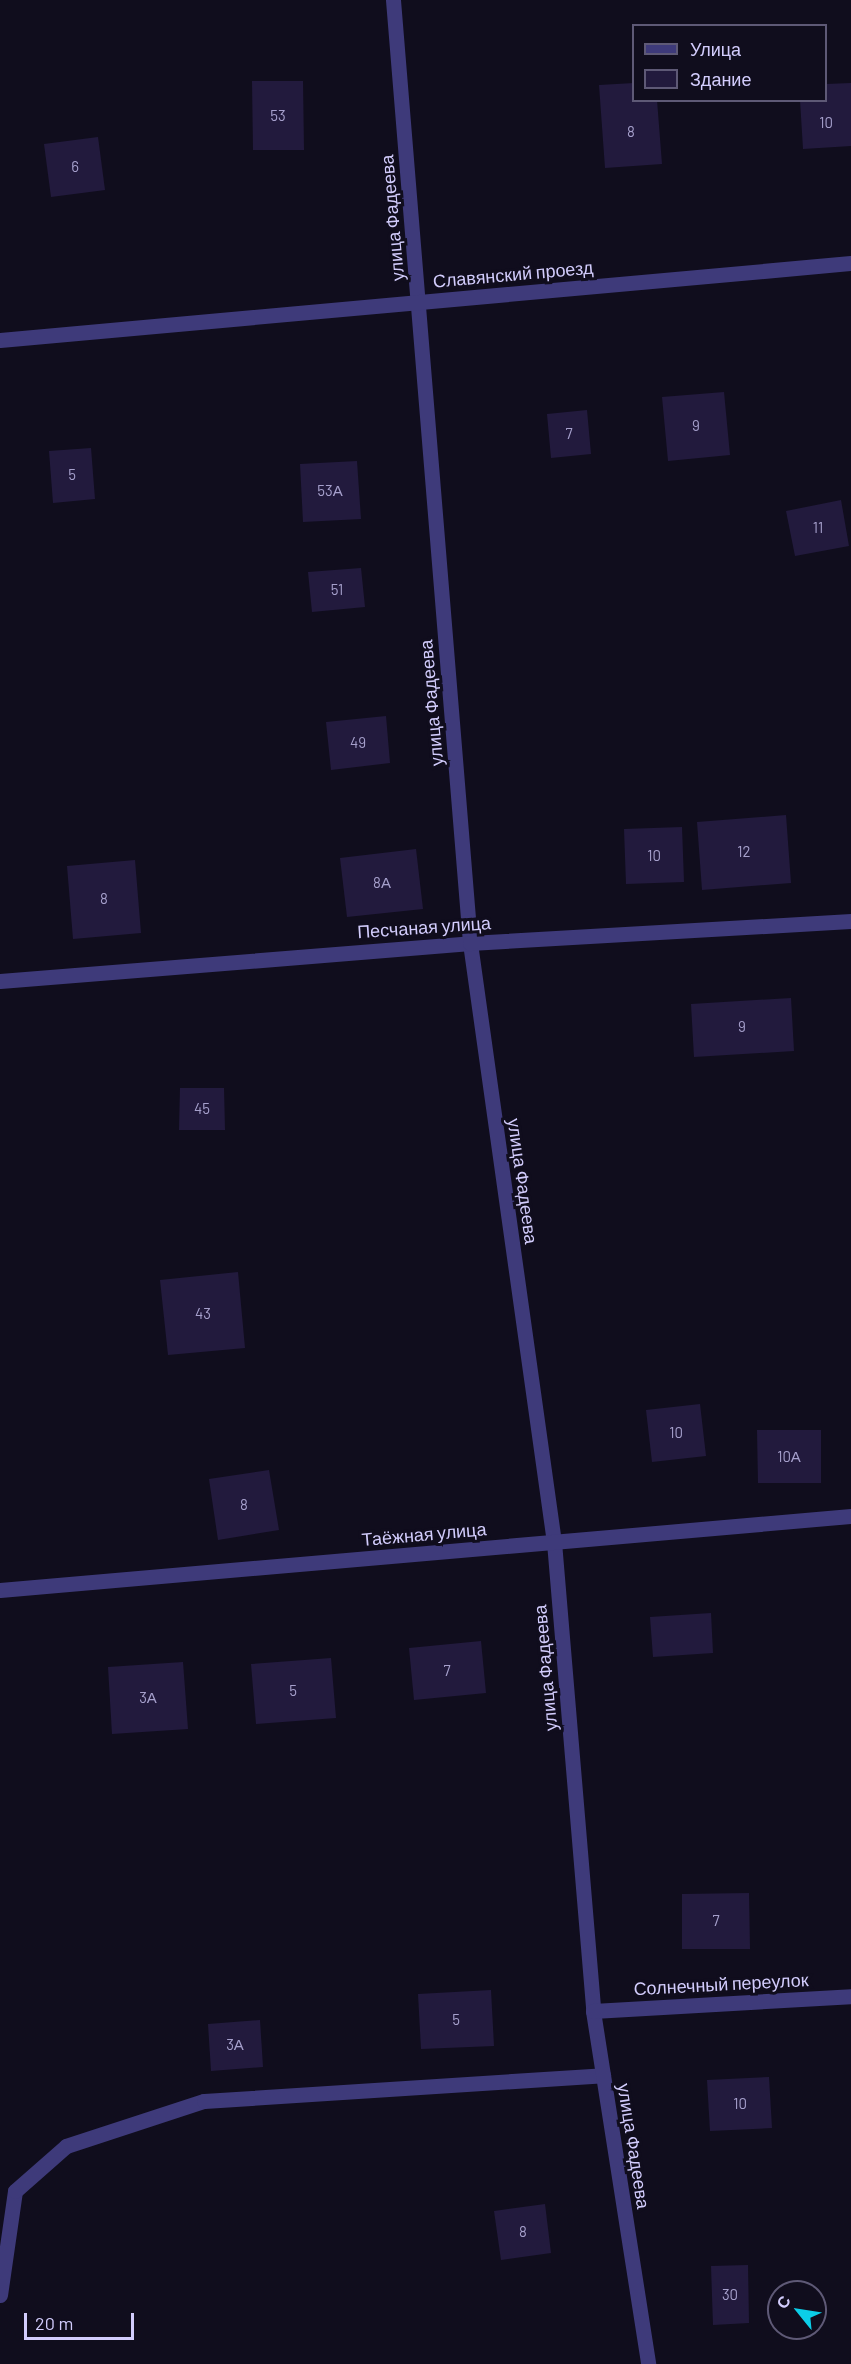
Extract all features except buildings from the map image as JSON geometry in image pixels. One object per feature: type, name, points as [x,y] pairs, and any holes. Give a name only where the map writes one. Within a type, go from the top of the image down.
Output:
[{"type":"street","name":"улица Фадеева","points":[[393,0],[470,943],[554,1542],[594,2012],[648,2364]]},
{"type":"street","name":"Славянский проезд","points":[[0,340],[851,263]]},
{"type":"street","name":"Песчаная улица","points":[[0,981],[470,943],[851,921]]},
{"type":"street","name":"Таёжная улица","points":[[0,1590],[851,1516]]},
{"type":"street","name":"Солнечный переулок","points":[[594,2012],[851,1996]]},
{"type":"street","points":[[0,2295],[15,2191],[66,2146],[204,2101],[603,2075]]}]
